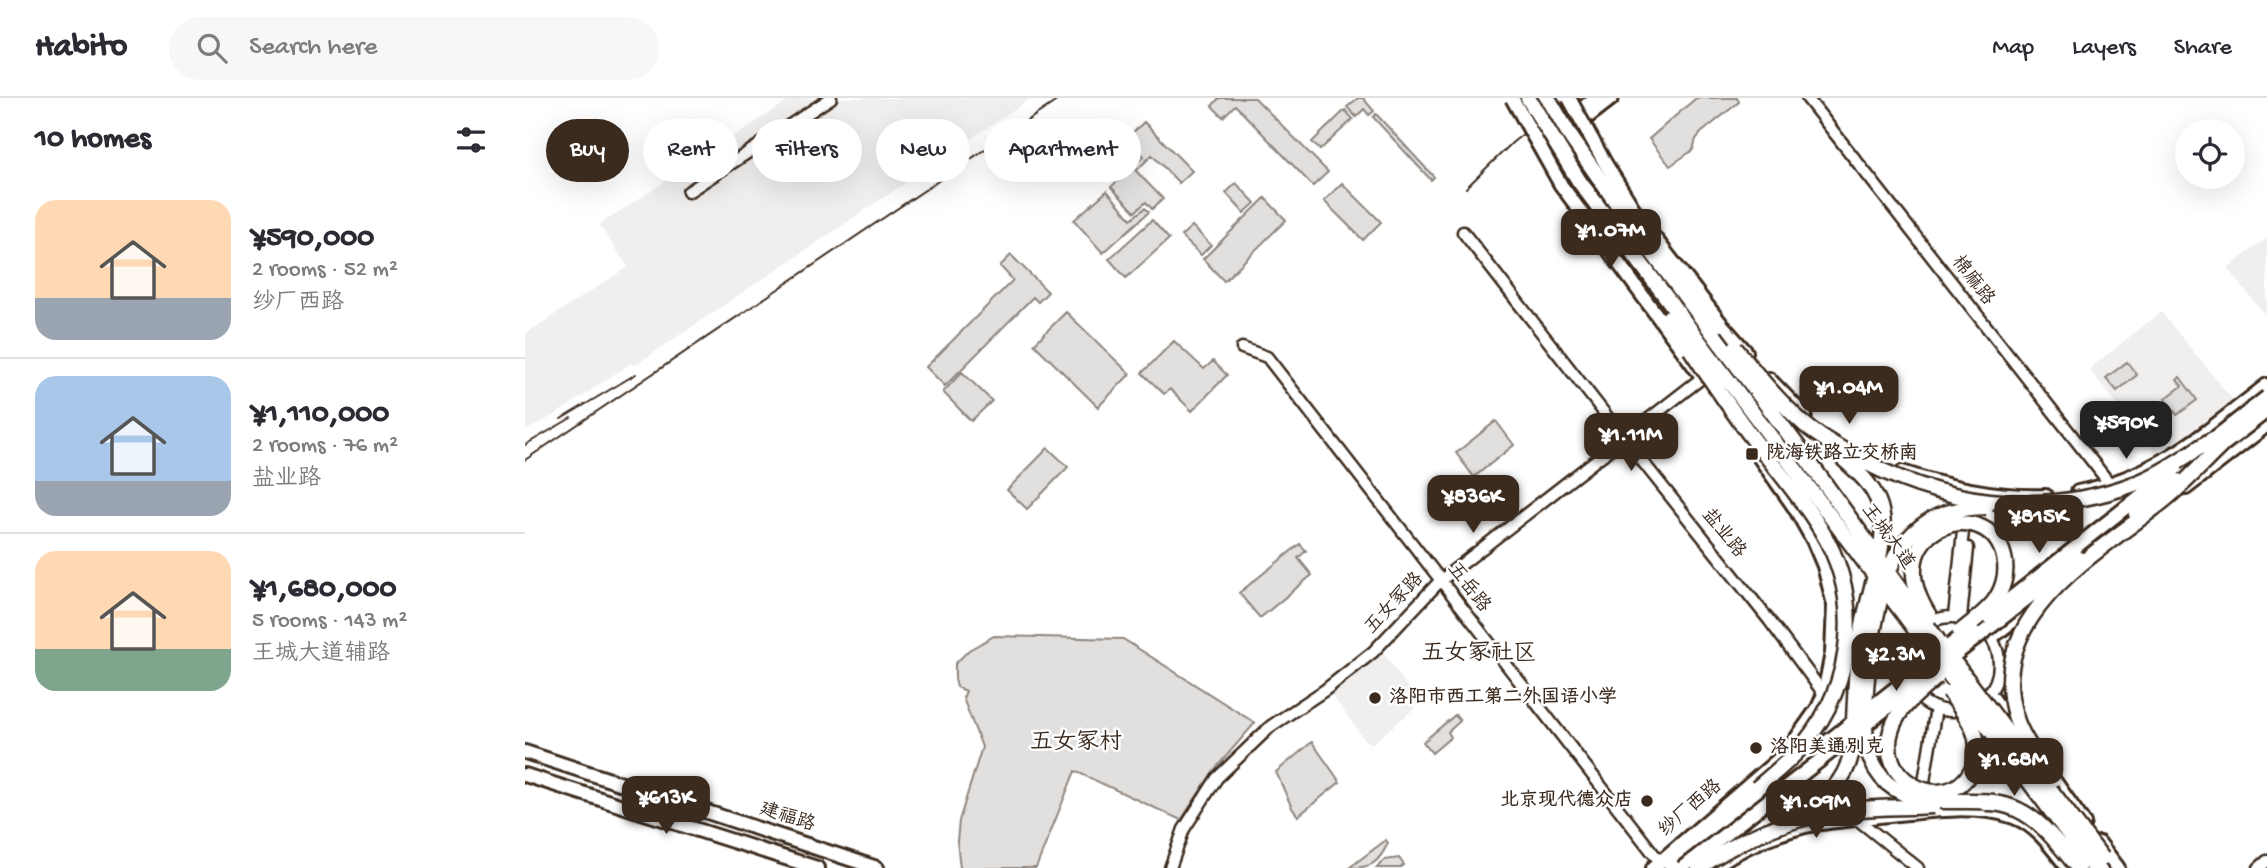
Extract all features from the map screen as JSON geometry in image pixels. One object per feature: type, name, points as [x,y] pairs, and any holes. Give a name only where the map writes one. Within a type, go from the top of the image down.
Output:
[{"type":"highway","points":[[1528,98],[1579,181],[1721,397],[1822,531],[1840,573],[1847,604],[1845,658],[1837,690],[1823,719],[1803,746],[1666,866]]},
{"type":"highway","points":[[1548,98],[1603,186],[1766,385],[1804,425],[1867,482],[1875,493],[1882,516],[1881,541],[1866,606],[1858,659],[1852,757],[1846,774],[1822,801],[1745,840],[1699,868]]},
{"type":"highway","name":"王城大道","points":[[1579,181],[1895,605],[2102,865]]},
{"type":"highway","name":"王城大道","points":[[1603,186],[1799,448],[2102,865]]},
{"type":"highway","points":[[1804,425],[1841,449],[1900,480],[1951,495],[2002,503],[2051,504]]},
{"type":"highway","points":[[2102,865],[2015,716],[2011,678],[2015,648],[2034,610],[2064,577],[2162,502],[2217,443]]},
{"type":"highway","points":[[2078,868],[2035,819],[2015,808],[1994,802],[1924,800],[1898,790],[1879,774],[1871,761],[1866,729],[1866,696],[1873,637],[1891,565],[1899,550],[1915,532],[1933,518],[1958,508],[2051,504],[2095,497],[2137,483],[2217,443]]},
{"type":"highway","points":[[1958,621],[1991,606],[2003,583],[2005,567],[2003,554],[1995,539],[1983,528],[1968,523],[1938,528],[1924,540],[1914,560],[1913,574],[1920,597],[1964,669],[2102,865]]},
{"type":"highway","points":[[1895,605],[1923,654],[1973,729],[1976,738],[1975,761],[1967,776],[1957,786],[1938,792],[1914,787],[1904,781],[1896,771],[1889,752],[1889,740],[1898,715],[1906,704],[1937,677]]},
{"type":"highway","points":[[1745,840],[1798,820],[1833,812],[1994,802]]},
{"type":"main road","name":"纱厂西路","points":[[1512,98],[1566,193],[1795,508],[1814,540],[1834,605],[1833,641],[1824,694],[1818,708],[1786,753],[1666,866]]},
{"type":"main road","points":[[1569,98],[1639,218],[1741,347],[1816,425],[1845,444],[1893,469],[1940,483],[2020,496],[2054,496],[2110,484],[2155,467],[2171,457],[2267,385]]},
{"type":"main road","points":[[1546,144],[1595,98]]},
{"type":"main road","points":[[1577,125],[1612,98]]},
{"type":"main road","points":[[1937,677],[2040,588],[2217,443],[2267,397]]},
{"type":"main road","points":[[1666,866],[2217,443],[2267,411]]},
{"type":"main road","points":[[1992,637],[2267,425]]},
{"type":"main road","points":[[1666,866],[2040,588]]},
{"type":"main road","points":[[1879,702],[1958,621]]},
{"type":"main road","points":[[1989,693],[2117,868]]},
{"type":"main road","points":[[1965,709],[2088,868]]},
{"type":"main road","name":"建福路","points":[[525,752],[877,868]]},
{"type":"main road","name":"建福路","points":[[525,775],[817,868]]},
{"type":"main road","points":[[672,821],[678,803]]},
{"type":"main road","points":[[1711,868],[1756,843],[1791,830],[1831,820],[1919,812],[1988,810],[2016,817],[2029,824],[2068,868]]},
{"type":"street","points":[[688,191],[831,98]]},
{"type":"street","name":"棉麻路","points":[[1807,98],[2110,484]]},
{"type":"street","points":[[1577,125],[1621,199],[1719,327],[1741,347]]},
{"type":"street","points":[[1546,144],[1702,377]]},
{"type":"street","name":"盐业路","points":[[1463,232],[1769,620],[1824,694]]},
{"type":"street","name":"五女冢路","points":[[1170,868],[1184,829],[1217,778],[1271,726],[1325,690],[1373,652],[1440,581],[1741,347]]},
{"type":"street","name":"五岳路","points":[[1242,348],[1267,357],[1666,866]]},
{"type":"street","points":[[1958,621],[1971,489]]},
{"type":"street","points":[[1938,618],[1973,621],[1992,637],[1998,651],[1999,666],[1989,693],[1978,703],[1965,709],[1936,709],[1924,703],[1909,684],[1905,672],[1905,656],[1912,637],[1923,625],[1938,618]]},
{"type":"street","points":[[1833,641],[1905,656]]},
{"type":"street","points":[[1919,812],[1936,709]]},
{"type":"street","points":[[1857,819],[1919,868]]},
{"type":"street","points":[[2259,868],[2267,861]]},
{"type":"shaded area","points":[[792,98],[1031,98],[1000,119],[984,119],[984,130],[970,139],[970,119],[876,119],[876,182],[907,182],[634,366],[631,363],[558,413],[525,431],[525,334],[628,267],[599,225],[664,182],[738,182],[738,134],[752,124],[752,182],[862,182],[862,119],[760,119]]},
{"type":"shaded area","points":[[1219,98],[1255,98],[1328,172],[1313,186],[1235,105],[1223,117],[1212,106]]},
{"type":"shaded area","points":[[1358,98],[1363,98],[1374,111],[1369,115],[1364,109],[1356,117],[1347,107]]},
{"type":"shaded area","points":[[1696,98],[1737,98],[1739,102],[1701,133],[1693,150],[1670,166],[1649,139]]},
{"type":"shaded area","points":[[1345,110],[1353,119],[1320,150],[1312,142]]},
{"type":"shaded area","points":[[1376,114],[1434,177],[1431,180],[1373,117]]},
{"type":"shaded area","points":[[1144,122],[1192,171],[1179,183],[1152,155],[1141,166],[1144,156],[1141,153],[1141,125]]},
{"type":"shaded area","points":[[1141,176],[1163,199],[1152,209],[1146,202],[1135,212],[1111,187],[1116,182],[1141,182]]},
{"type":"shaded area","points":[[1236,183],[1255,203],[1244,213],[1226,193]]},
{"type":"shaded area","points":[[1342,183],[1381,222],[1363,240],[1324,201]]},
{"type":"shaded area","points":[[1107,191],[1131,219],[1145,208],[1149,212],[1103,253],[1074,220]]},
{"type":"shaded area","points":[[1265,198],[1286,220],[1224,281],[1203,259]]},
{"type":"shaded area","points":[[1152,220],[1169,239],[1126,278],[1109,259]]},
{"type":"shaded area","points":[[1192,226],[1211,245],[1201,255],[1181,236]]},
{"type":"shaded area","points":[[2267,238],[2267,309],[2263,313],[2228,268]]},
{"type":"shaded area","points":[[1011,255],[1048,292],[1038,302],[1033,297],[945,386],[926,367],[1013,280],[1000,266]]},
{"type":"shaded area","points":[[1066,312],[1130,374],[1098,407],[1034,344]]},
{"type":"shaded area","points":[[2161,312],[2233,400],[2160,458],[2089,369]]},
{"type":"shaded area","points":[[1174,341],[1204,369],[1213,361],[1227,375],[1192,411],[1170,389],[1164,394],[1142,373]]},
{"type":"shaded area","points":[[2127,362],[2137,375],[2117,391],[2106,378]]},
{"type":"shaded area","points":[[962,372],[992,401],[971,421],[943,392]]},
{"type":"shaded area","points":[[2180,377],[2197,400],[2177,415],[2165,399],[2182,386],[2177,380]]},
{"type":"shaded area","points":[[1496,421],[1514,445],[1474,477],[1456,453]]},
{"type":"shaded area","points":[[1048,448],[1068,467],[1027,509],[1007,490]]},
{"type":"shaded area","points":[[1300,544],[1306,551],[1298,558],[1312,575],[1260,618],[1239,593]]},
{"type":"shaded area","points":[[994,636],[1123,639],[1255,723],[1214,770],[1181,820],[1075,771],[1036,868],[960,868],[957,841],[959,821],[982,747],[963,698],[966,691],[957,687],[955,664],[969,650]]},
{"type":"shaded area","name":"洛阳市西工第二外国语小学","points":[[1382,651],[1416,699],[1415,708],[1372,744],[1364,739],[1329,691],[1358,672]]},
{"type":"shaded area","points":[[1455,715],[1460,721],[1448,732],[1451,737],[1432,753],[1423,742]]},
{"type":"shaded area","points":[[1312,742],[1340,782],[1298,816],[1276,772]]},
{"type":"shaded area","points":[[1386,840],[1388,843],[1377,860],[1363,867],[1349,868]]},
{"type":"shaded area","points":[[1399,858],[1404,865],[1400,868],[1376,868],[1385,860]]},
{"type":"railway","points":[[525,460],[1061,98]]},
{"type":"railway","points":[[1466,188],[1513,142],[1569,98]]},
{"type":"railway","points":[[561,419],[636,374]]},
{"type":"railway","points":[[525,445],[571,418]]},
{"type":"place","name":"陇海铁路立交桥南","points":[[1752,454]]},
{"type":"place","name":"洛阳市西工第二外国语小学","points":[[1375,698]]},
{"type":"place","name":"洛阳美通别克","points":[[1756,748]]},
{"type":"place","name":"北京现代德众店","points":[[1647,801]]},
{"type":"district","name":"五女冢社区","points":[[1479,654]]},
{"type":"district","name":"五女冢村","points":[[1076,743]]}]
